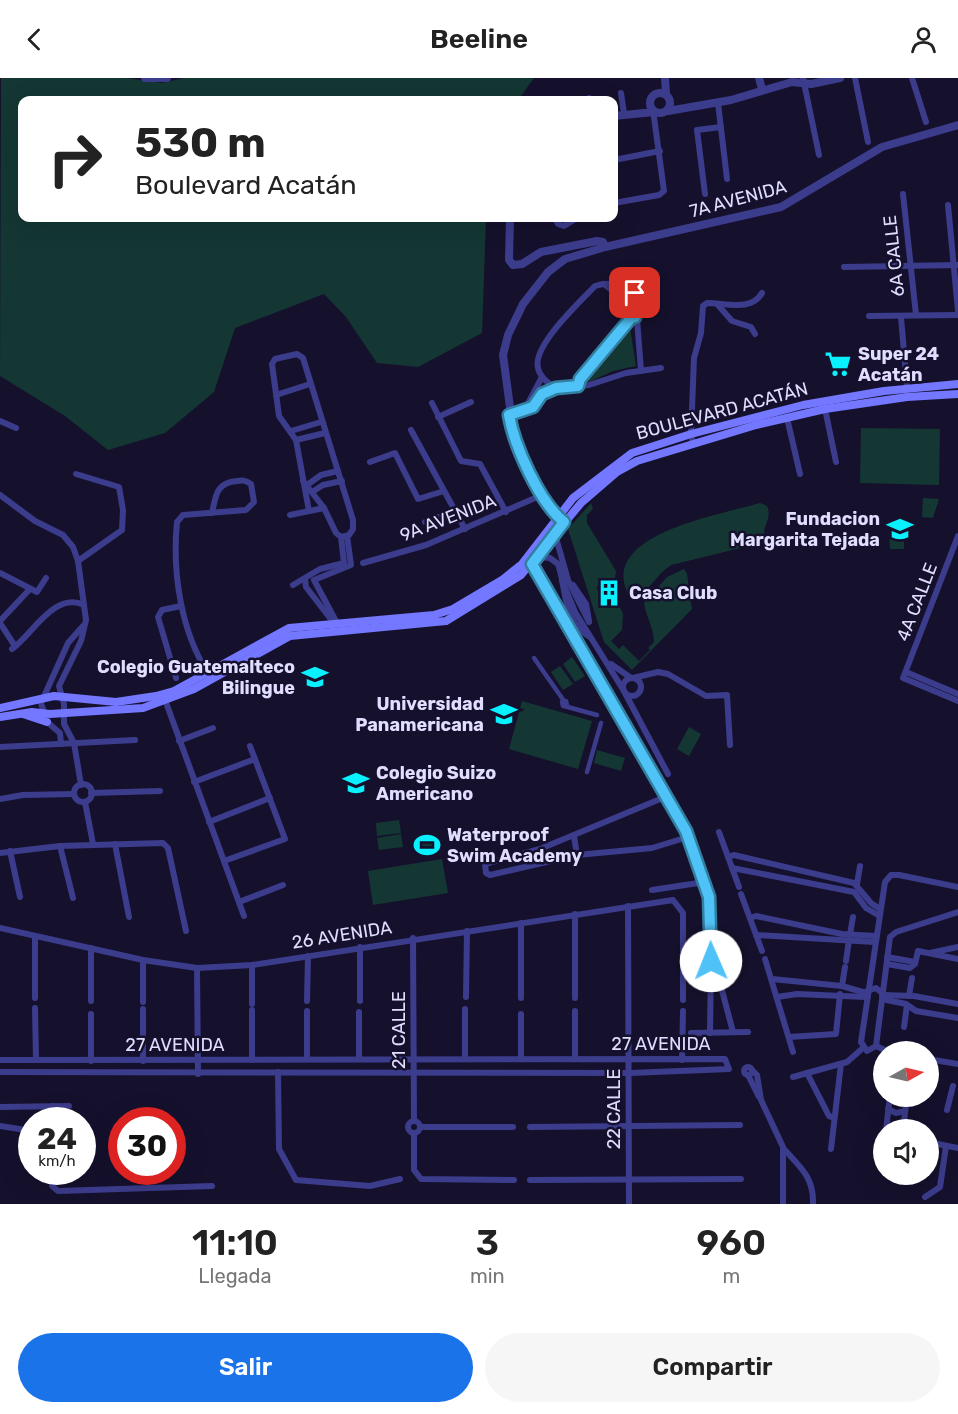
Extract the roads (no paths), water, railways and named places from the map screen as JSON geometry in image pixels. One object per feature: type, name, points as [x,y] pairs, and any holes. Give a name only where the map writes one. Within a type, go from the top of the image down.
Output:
[{"type":"main road","name":"BOULEVARD ACATÁN","points":[[0,717],[23,713],[143,708],[210,676],[282,630],[300,626],[446,621],[508,585],[534,560],[555,534],[573,498],[623,459],[803,405],[907,388],[958,384]]},
{"type":"main road","name":"BOULEVARD ACATÁN","points":[[692,439],[825,409],[907,397],[958,394]]},
{"type":"main road","name":"BOULEVARD ACATÁN","points":[[337,625],[445,613],[502,580],[522,564],[561,519]]},
{"type":"main road","name":"BOULEVARD ACATÁN","points":[[0,708],[62,697],[116,702],[164,698]]},
{"type":"main road","points":[[23,713],[46,722]]},
{"type":"street","points":[[145,78],[167,78]]},
{"type":"street","points":[[618,115],[650,103],[657,94],[660,78]]},
{"type":"street","points":[[665,78],[670,105],[668,111]]},
{"type":"street","points":[[759,78],[762,89]]},
{"type":"street","points":[[628,113],[659,114],[718,103],[762,89],[804,80],[811,84],[840,78]]},
{"type":"street","points":[[855,78],[868,142]]},
{"type":"street","points":[[912,78],[926,122]]},
{"type":"street","points":[[804,80],[819,155]]},
{"type":"street","points":[[621,93],[628,113]]},
{"type":"street","points":[[657,94],[667,96],[678,103],[704,106]]},
{"type":"street","points":[[618,202],[660,195],[665,187],[654,114],[650,103]]},
{"type":"street","points":[[718,103],[727,179]]},
{"type":"street","name":"7A AVENIDA","points":[[509,415],[504,348],[527,296],[561,261],[605,247],[781,207],[882,147],[958,125]]},
{"type":"street","points":[[705,194],[697,130],[721,127]]},
{"type":"street","points":[[618,159],[660,151]]},
{"type":"street","name":"6A CALLE","points":[[903,194],[916,315]]},
{"type":"street","points":[[948,205],[956,265],[958,310]]},
{"type":"street","points":[[510,222],[508,260],[511,264],[521,264],[541,252],[597,241],[603,242],[605,247]]},
{"type":"street","points":[[557,222],[564,226],[571,222]]},
{"type":"street","points":[[844,267],[956,265]]},
{"type":"street","points":[[604,284],[635,314]]},
{"type":"street","points":[[561,519],[542,495],[514,437],[509,415],[524,411],[539,392],[542,377],[537,362],[541,348],[595,286],[604,284],[631,288],[636,296],[635,314],[641,371]]},
{"type":"street","points":[[692,439],[694,358],[701,333],[701,310],[707,303],[750,305],[759,299],[762,293]]},
{"type":"street","points":[[717,303],[732,321],[751,327],[755,334]]},
{"type":"street","points":[[578,386],[580,379],[635,314]]},
{"type":"street","points":[[868,316],[958,315]]},
{"type":"street","name":"6A CALLE","points":[[901,317],[907,388]]},
{"type":"street","points":[[309,511],[296,440],[280,418],[272,364],[275,359],[300,355],[354,523],[352,531],[344,536]]},
{"type":"street","points":[[539,392],[661,368]]},
{"type":"street","points":[[542,377],[556,388]]},
{"type":"street","points":[[276,395],[310,384]]},
{"type":"street","points":[[438,417],[471,402]]},
{"type":"street","points":[[432,403],[461,461],[480,464],[506,512]]},
{"type":"street","points":[[825,409],[836,462]]},
{"type":"street","points":[[788,418],[800,474]]},
{"type":"street","points":[[0,422],[16,428]]},
{"type":"street","points":[[291,431],[321,422]]},
{"type":"street","points":[[411,430],[465,529]]},
{"type":"street","points":[[296,440],[325,433]]},
{"type":"street","points":[[369,462],[395,453],[418,499],[444,491]]},
{"type":"street","points":[[305,483],[321,475],[338,471]]},
{"type":"street","points":[[76,474],[119,487],[123,510],[122,530],[78,561]]},
{"type":"street","points":[[210,676],[195,651],[181,606],[176,548],[177,522],[183,515],[212,513],[251,507],[254,502],[250,484],[244,480],[223,484],[217,490],[212,513]]},
{"type":"street","points":[[312,492],[323,485],[342,481]]},
{"type":"street","points":[[305,483],[324,508],[336,533],[344,536]]},
{"type":"street","points":[[0,495],[35,521],[63,535],[73,547],[78,561],[86,611],[84,625],[81,641],[59,686],[64,724],[74,743],[81,785]]},
{"type":"street","name":"9A AVENIDA","points":[[363,563],[426,545],[542,495]]},
{"type":"street","points":[[290,515],[324,508]]},
{"type":"street","points":[[425,522],[455,511]]},
{"type":"street","points":[[555,534],[572,605],[606,659],[668,774]]},
{"type":"street","points":[[293,585],[317,575],[348,567],[351,563],[344,536]]},
{"type":"street","points":[[337,625],[314,583],[317,575],[344,563],[344,536]]},
{"type":"street","name":"4A CALLE","points":[[904,675],[958,536]]},
{"type":"street","points":[[591,637],[589,622],[556,561],[550,558],[534,560],[688,837],[705,882],[710,912],[710,1033]]},
{"type":"street","points":[[0,573],[37,592],[46,578]]},
{"type":"street","points":[[305,579],[306,587],[337,625]]},
{"type":"street","points":[[30,589],[0,622],[12,646],[50,611],[72,603],[84,605]]},
{"type":"street","points":[[176,678],[158,619],[159,613],[181,606]]},
{"type":"street","points":[[61,744],[58,730],[46,722],[42,713],[42,699],[68,643],[84,625]]},
{"type":"street","points":[[534,658],[564,704],[597,715]]},
{"type":"street","points":[[606,659],[638,681],[637,717]]},
{"type":"street","points":[[624,692],[624,683],[632,678],[652,673],[668,674],[706,696],[727,695],[730,745]]},
{"type":"street","points":[[624,692],[632,696],[639,691],[652,673]]},
{"type":"street","points":[[904,675],[958,694]]},
{"type":"street","points":[[904,675],[958,701]]},
{"type":"street","points":[[164,698],[244,916]]},
{"type":"street","points":[[46,722],[64,724]]},
{"type":"street","points":[[587,772],[601,723]]},
{"type":"street","points":[[179,741],[213,728]]},
{"type":"street","points":[[0,747],[135,740]]},
{"type":"street","points":[[225,861],[285,839],[250,746]]},
{"type":"street","points":[[194,782],[255,759]]},
{"type":"street","points":[[81,785],[89,788],[92,793]]},
{"type":"street","points":[[74,794],[77,787],[81,785]]},
{"type":"street","points":[[92,793],[160,791]]},
{"type":"street","points":[[92,793],[85,802],[93,844]]},
{"type":"street","points":[[0,799],[23,795],[74,794]]},
{"type":"street","points":[[74,794],[79,801],[85,802]]},
{"type":"street","points":[[665,797],[574,836],[484,867],[486,873],[490,875],[577,855],[652,848],[688,837]]},
{"type":"street","points":[[209,822],[270,798]]},
{"type":"street","points":[[719,832],[762,951]]},
{"type":"street","points":[[574,836],[577,855]]},
{"type":"street","points":[[0,853],[60,846],[160,842],[167,846],[186,931]]},
{"type":"street","points":[[115,844],[129,917]]},
{"type":"street","points":[[60,846],[73,898]]},
{"type":"street","points":[[10,851],[20,897]]},
{"type":"street","points":[[728,857],[734,855],[857,884],[879,912]]},
{"type":"street","points":[[857,884],[860,866]]},
{"type":"street","points":[[732,868],[854,892],[866,908],[879,912]]},
{"type":"street","points":[[793,1077],[841,1064],[862,1045],[866,995],[884,884],[893,875],[958,887]]},
{"type":"street","points":[[652,890],[705,882]]},
{"type":"street","points":[[240,902],[283,885]]},
{"type":"street","name":"26 AVENIDA","points":[[0,928],[143,960],[197,968],[252,965],[673,900],[683,913],[683,1000]]},
{"type":"street","name":"22 CALLE","points":[[628,906],[629,1204]]},
{"type":"street","points":[[877,1041],[890,939],[894,933],[958,912]]},
{"type":"street","points":[[575,914],[575,998]]},
{"type":"street","points":[[750,918],[756,916],[849,937]]},
{"type":"street","points":[[842,986],[853,917]]},
{"type":"street","points":[[521,923],[521,998]]},
{"type":"street","points":[[466,997],[468,931]]},
{"type":"street","points":[[756,934],[875,939]]},
{"type":"street","points":[[35,936],[35,998]]},
{"type":"street","name":"21 CALLE","points":[[414,939],[414,1121],[408,1128],[414,1134]]},
{"type":"street","points":[[360,947],[360,1001]]},
{"type":"street","points":[[926,953],[958,947]]},
{"type":"street","points":[[91,948],[91,1001]]},
{"type":"street","points":[[887,961],[908,968],[915,962],[918,951],[958,959]]},
{"type":"street","points":[[307,1001],[308,956]]},
{"type":"street","points":[[765,959],[794,1052]]},
{"type":"street","points":[[143,960],[143,1061]]},
{"type":"street","points":[[711,961],[718,975],[733,1032]]},
{"type":"street","points":[[252,965],[252,1060]]},
{"type":"street","points":[[197,968],[198,1074]]},
{"type":"street","points":[[909,996],[912,978]]},
{"type":"street","points":[[772,979],[842,986],[866,995],[871,1004],[882,997],[909,996],[958,1004]]},
{"type":"street","points":[[777,997],[798,994],[866,995],[874,988],[882,997],[907,1005],[916,1011],[958,1018]]},
{"type":"street","points":[[789,1037],[836,1034],[840,994]]},
{"type":"street","points":[[904,1027],[907,1005]]},
{"type":"street","points":[[35,1008],[36,1060]]},
{"type":"street","points":[[465,1009],[465,1059]]},
{"type":"street","points":[[307,1011],[307,1059]]},
{"type":"street","points":[[575,1011],[575,1059]]},
{"type":"street","points":[[682,1060],[683,1011]]},
{"type":"street","points":[[359,1012],[359,1059]]},
{"type":"street","points":[[91,1014],[91,1061]]},
{"type":"street","points":[[521,1014],[521,1059]]},
{"type":"street","points":[[690,1033],[748,1032]]},
{"type":"street","points":[[862,1045],[870,1051],[873,1048]]},
{"type":"street","name":"27 AVENIDA","points":[[0,1060],[725,1059],[729,1064],[729,1069],[726,1071],[630,1073],[0,1072]]},
{"type":"street","points":[[939,1061],[958,1064]]},
{"type":"street","points":[[729,1064],[747,1071],[754,1090],[783,1147],[814,1188],[813,1204]]},
{"type":"street","points":[[831,1149],[841,1064]]},
{"type":"street","points":[[278,1072],[279,1149],[296,1180],[370,1186],[400,1179]]},
{"type":"street","points":[[807,1072],[829,1116],[834,1118]]},
{"type":"street","points":[[946,1110],[954,1090]]},
{"type":"street","points":[[949,1102],[958,1104]]},
{"type":"street","points":[[0,1107],[69,1106]]},
{"type":"street","points":[[904,1119],[906,1107]]},
{"type":"street","points":[[887,1119],[888,1109],[897,1113],[905,1111]]},
{"type":"street","points":[[414,1121],[420,1127],[513,1127]]},
{"type":"street","points":[[530,1127],[740,1125]]},
{"type":"street","points":[[0,1126],[18,1129]]},
{"type":"street","points":[[420,1127],[414,1134],[414,1170],[418,1178],[427,1181],[514,1180]]},
{"type":"street","points":[[939,1144],[958,1148]]},
{"type":"street","points":[[925,1197],[940,1187],[946,1146]]},
{"type":"street","points":[[783,1147],[783,1204]]},
{"type":"street","points":[[530,1180],[741,1179]]},
{"type":"street","points":[[52,1185],[58,1191],[212,1186]]},
{"type":"place","name":"Super 24 Acatán","points":[[838,364]]},
{"type":"place","name":"Fundacion Margarita Tejada","points":[[900,529]]},
{"type":"place","name":"Casa Club","points":[[609,593]]},
{"type":"place","name":"Colegio Guatemalteco Bilingue","points":[[315,677]]},
{"type":"place","name":"Universidad Panamericana","points":[[504,714]]},
{"type":"place","name":"Colegio Suizo Americano","points":[[356,783]]},
{"type":"place","name":"Waterproof Swim Academy","points":[[427,845]]}]
